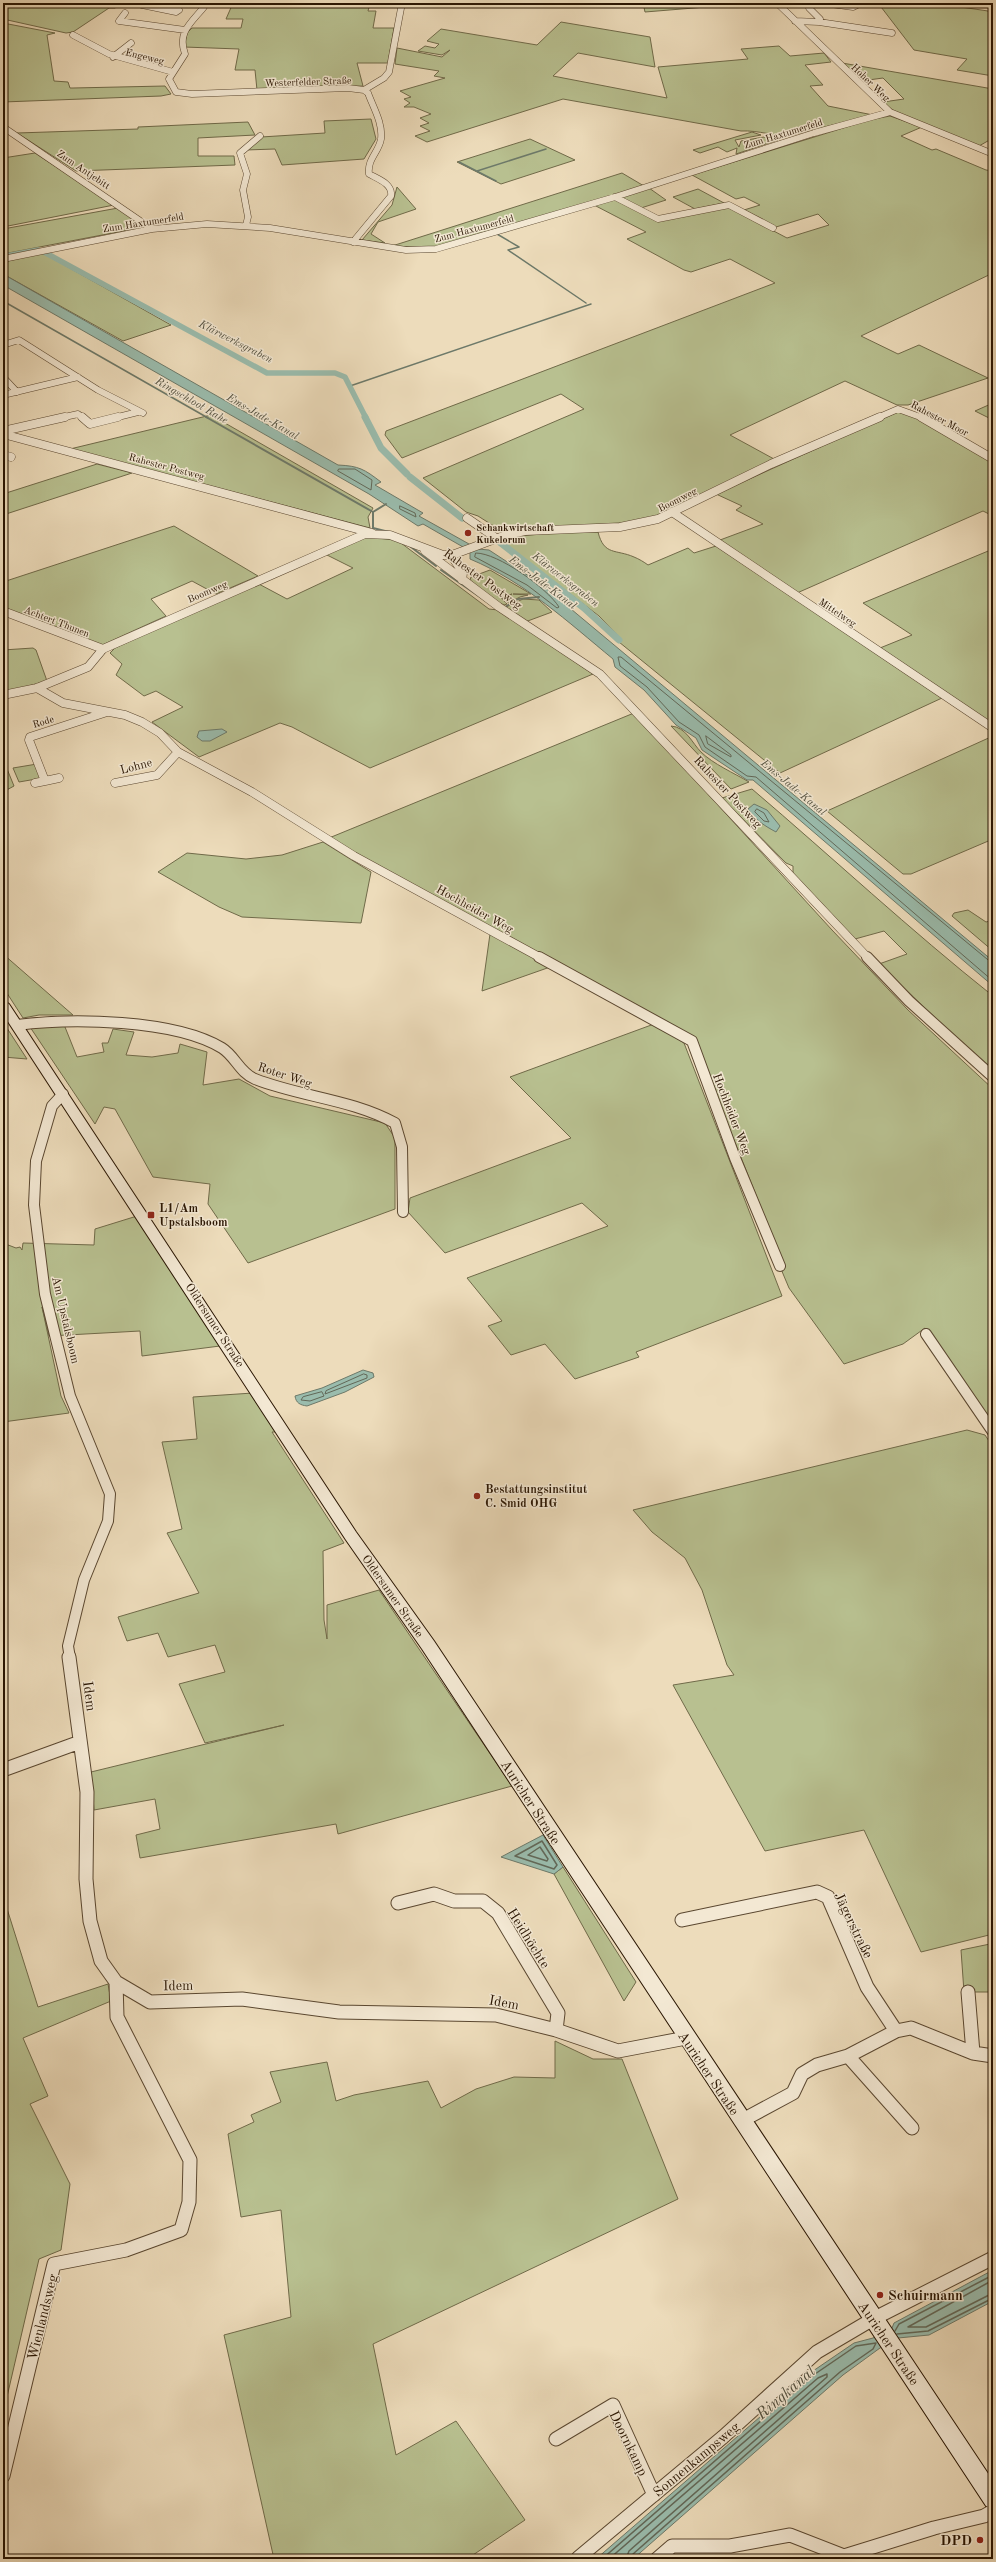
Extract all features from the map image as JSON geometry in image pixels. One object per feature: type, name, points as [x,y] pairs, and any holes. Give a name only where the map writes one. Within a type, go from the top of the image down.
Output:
[{"type":"main road","name":"Oldersumer Straße","points":[[3,1004],[288,1437],[351,1536],[428,1645]]},
{"type":"main road","name":"Auricher Straße","points":[[428,1645],[686,2038],[876,2323],[990,2490]]},
{"type":"street","points":[[143,3],[141,5],[172,11]]},
{"type":"street","points":[[173,72],[185,54],[180,43],[181,33],[204,7],[202,3]]},
{"type":"street","points":[[364,90],[384,78],[389,72],[402,3]]},
{"type":"street","name":"Hoher Weg","points":[[777,3],[890,112],[993,154]]},
{"type":"street","points":[[819,22],[820,19],[808,8],[817,3],[853,7],[857,5],[856,3]]},
{"type":"street","points":[[125,13],[119,21],[184,30]]},
{"type":"street","points":[[795,21],[819,22],[892,33]]},
{"type":"street","name":"Engeweg","points":[[73,35],[90,48],[113,57],[173,72]]},
{"type":"street","name":"Engeweg","points":[[113,57],[131,43]]},
{"type":"street","name":"Westerfelder Straße","points":[[173,72],[169,79],[172,90],[183,94],[348,88],[364,90],[368,93],[381,137],[370,160],[368,174],[390,187],[392,191],[391,196],[353,242]]},
{"type":"street","name":"Zum Haxtumerfeld","points":[[3,259],[176,225],[246,225],[406,250],[436,249],[615,198],[814,133],[890,112]]},
{"type":"street","name":"Zum Antjebitt","points":[[3,127],[103,193],[152,229]]},
{"type":"street","points":[[246,225],[248,217],[243,190],[246,174],[240,153],[260,136]]},
{"type":"street","points":[[615,198],[658,219],[729,205],[773,228]]},
{"type":"street","points":[[3,345],[20,340],[78,377],[140,413],[90,424],[78,414],[3,433]]},
{"type":"street","points":[[3,377],[17,392]]},
{"type":"street","points":[[3,396],[78,377]]},
{"type":"street","name":"Rahester Moor","points":[[898,409],[914,413],[993,459]]},
{"type":"street","name":"Boomweg","points":[[3,695],[37,688],[88,667],[103,649],[346,541],[372,533],[401,538],[425,548],[451,555],[465,552],[496,538],[527,532],[625,528],[658,520],[771,464],[898,409]]},
{"type":"street","name":"Rahester Postweg","points":[[3,433],[366,530],[372,533]]},
{"type":"street","points":[[3,455],[11,457]]},
{"type":"street","name":"Mittelweg","points":[[672,512],[993,728]]},
{"type":"street","points":[[467,518],[496,538]]},
{"type":"street","name":"Rahester Postweg","points":[[425,548],[425,552],[462,580],[600,674],[842,933],[909,1001],[993,1077]]},
{"type":"street","points":[[451,555],[463,573],[462,580]]},
{"type":"street","name":"Achtert Thunen","points":[[3,611],[103,649]]},
{"type":"street","name":"Hochheider Weg","points":[[37,688],[63,703],[107,712],[142,722],[160,733],[178,752],[252,792],[354,856],[692,1041],[735,1158],[780,1266]]},
{"type":"street","name":"Rode","points":[[45,780],[28,740],[30,737],[107,712]]},
{"type":"street","name":"Lohne","points":[[115,783],[157,775],[178,752]]},
{"type":"street","points":[[35,783],[60,778]]},
{"type":"street","name":"Roter Weg","points":[[17,1025],[72,1021],[128,1025],[183,1035],[206,1041],[223,1049],[250,1077],[296,1093],[379,1113],[395,1123],[402,1147],[403,1212]]},
{"type":"street","name":"Am Upstalsboom","points":[[63,1094],[52,1106],[36,1161],[34,1205],[45,1294],[70,1396],[110,1494],[108,1521],[97,1547]]},
{"type":"street","points":[[926,1334],[993,1432]]},
{"type":"street","name":"Idem","points":[[97,1547],[84,1580],[68,1646],[87,1792],[86,1879],[90,1921],[101,1961],[116,1982],[150,2002],[242,1999],[339,2012],[496,2015],[556,2030],[618,2051],[686,2038]]},
{"type":"street","points":[[3,1770],[80,1742]]},
{"type":"street","name":"Jägerstraße","points":[[682,1920],[817,1892],[823,1893],[828,1897],[867,1987],[896,2031]]},
{"type":"street","name":"Heidhöchte","points":[[398,1903],[434,1894],[454,1901],[483,1901],[498,1913],[558,2014],[556,2030]]},
{"type":"street","name":"Wienlandsweg","points":[[3,2476],[54,2264],[126,2250],[181,2230],[189,2202],[190,2160],[117,2017],[116,1982]]},
{"type":"street","points":[[968,1992],[973,2053]]},
{"type":"street","points":[[742,2120],[793,2093],[802,2074],[816,2065],[848,2056],[896,2031],[911,2028],[973,2053],[993,2056]]},
{"type":"street","points":[[848,2056],[912,2128]]},
{"type":"street","name":"Sonnenkampsweg","points":[[578,2558],[723,2437],[817,2352],[876,2323],[993,2258]]},
{"type":"street","name":"Doornkamp","points":[[556,2439],[613,2405],[654,2495]]},
{"type":"street","points":[[657,2559],[672,2546],[730,2546],[790,2535],[818,2544],[844,2556],[934,2528],[984,2516],[993,2511]]},
{"type":"green space","points":[[3,3],[122,3],[115,8],[109,8],[73,32],[66,33],[3,19]]},
{"type":"green space","points":[[233,3],[370,3],[368,11],[376,11],[373,28],[394,28],[388,63],[357,63],[363,86],[257,90],[255,70],[235,70],[239,49],[184,47],[187,33],[192,28],[241,28],[243,19],[226,19]]},
{"type":"green space","points":[[643,3],[724,3],[705,5],[706,7],[645,12]]},
{"type":"green space","points":[[878,3],[956,3],[954,6],[988,11],[993,20],[993,76],[957,70],[967,59],[914,50]]},
{"type":"green space","points":[[561,22],[650,37],[655,67],[578,53],[553,76],[667,98],[658,67],[748,59],[741,49],[779,46],[790,56],[824,53],[831,62],[805,65],[823,85],[810,86],[828,106],[873,115],[792,135],[779,135],[754,131],[741,131],[563,99],[427,142],[415,136],[430,131],[420,126],[429,123],[420,118],[431,114],[414,107],[404,107],[410,103],[404,99],[411,97],[400,91],[445,78],[434,76],[439,71],[395,64],[397,48],[442,57],[450,50],[442,55],[418,51],[425,46],[435,48],[439,44],[427,41],[441,29],[537,45]]},
{"type":"green space","points":[[3,23],[55,33],[47,35],[54,81],[68,82],[70,88],[165,86],[171,94],[161,96],[3,102]]},
{"type":"green space","points":[[842,63],[993,89],[993,138],[979,146],[895,112],[883,102],[904,99],[883,78],[861,81]]},
{"type":"green space","points":[[890,116],[922,127],[901,136],[932,150],[936,149],[986,170],[993,171],[993,273],[861,336],[898,354],[919,345],[988,378],[908,405],[897,405],[845,381],[730,435],[774,459],[653,518],[639,522],[500,530],[478,516],[466,512],[423,478],[584,409],[561,394],[402,458],[385,435],[386,431],[775,283],[730,259],[691,272],[684,270],[627,239],[646,232],[594,205],[614,199],[656,220],[726,206],[787,238],[829,225],[818,214],[776,227],[744,210],[760,205],[744,197],[736,199],[692,175],[869,120]]},
{"type":"green space","points":[[371,119],[376,139],[364,159],[282,165],[275,149],[246,150],[261,137],[325,133],[324,121]]},
{"type":"green space","points":[[248,122],[255,135],[198,138],[198,156],[234,156],[235,165],[76,171],[17,133],[138,129],[138,127]]},
{"type":"green space","points":[[752,132],[761,135],[735,140],[739,147],[741,141],[764,137],[778,140],[736,154],[737,148],[727,152],[718,147],[700,153],[693,150]]},
{"type":"green space","points":[[530,139],[575,160],[501,184],[457,162]]},
{"type":"green space","points":[[35,153],[114,205],[3,227],[3,158]]},
{"type":"green space","points":[[622,173],[644,186],[432,248],[392,246]]},
{"type":"green space","points":[[397,187],[416,209],[378,222],[371,234],[385,243],[362,240],[392,205]]},
{"type":"green space","points":[[649,188],[666,200],[641,208],[621,197]]},
{"type":"green space","points":[[698,189],[724,203],[695,209],[673,197]]},
{"type":"green space","points":[[118,208],[144,227],[3,254],[3,229]]},
{"type":"green space","points":[[43,253],[171,325],[123,341],[3,274],[3,262]]},
{"type":"green space","points":[[993,403],[993,420],[975,411]]},
{"type":"green space","points":[[900,411],[914,415],[993,462],[993,516],[983,511],[797,593],[720,540],[763,524],[736,510],[742,506],[716,494]]},
{"type":"green space","points":[[211,415],[373,508],[368,517],[370,528],[70,449]]},
{"type":"green space","points":[[97,464],[132,473],[3,515],[3,494]]},
{"type":"green space","points":[[174,526],[258,576],[216,594],[192,581],[151,599],[166,616],[102,645],[3,608],[3,582]]},
{"type":"green space","points":[[562,532],[598,532],[601,540],[607,548],[634,557],[648,565],[688,548],[694,553],[716,546],[942,698],[780,773],[619,642],[621,639],[599,616],[500,540],[519,536]]},
{"type":"green space","points":[[367,537],[397,540],[489,609],[498,610],[593,674],[370,768],[292,727],[280,723],[199,757],[152,722],[183,707],[156,691],[144,696],[116,675],[122,664],[110,653],[115,648],[257,583],[287,599],[353,568],[325,554]]},
{"type":"green space","points":[[993,549],[993,724],[880,648],[912,635],[863,603]]},
{"type":"green space","points":[[490,570],[531,594],[513,594],[528,595],[508,603],[502,598],[512,594],[501,598],[507,604],[504,605],[495,601],[470,580],[471,577]]},
{"type":"green space","points":[[523,599],[539,600],[552,612],[525,622],[504,608]]},
{"type":"green space","points":[[33,648],[36,650],[47,681],[3,693],[3,650]]},
{"type":"green space","points":[[634,713],[832,930],[908,1010],[993,1089],[993,1425],[925,1328],[903,1344],[844,1364],[789,1288],[781,1269],[784,1265],[694,1040],[355,855],[329,838]]},
{"type":"green space","points":[[671,726],[685,732],[701,752],[711,760],[749,782],[731,789]]},
{"type":"green space","points":[[993,736],[993,839],[911,874],[903,874],[827,811]]},
{"type":"green space","points":[[3,759],[14,786],[3,792]]},
{"type":"green space","points":[[37,764],[42,778],[19,782],[13,768]]},
{"type":"green space","points":[[752,789],[902,920],[993,996],[993,1073],[879,964],[907,954],[884,931],[855,939],[793,874],[793,866],[786,863],[722,798]]},
{"type":"green space","points":[[323,842],[371,872],[361,923],[242,917],[219,907],[158,872],[187,853],[246,859],[282,855]]},
{"type":"green space","points":[[968,910],[986,922],[993,920],[993,951],[952,916],[954,913]]},
{"type":"green space","points":[[490,934],[553,966],[482,991]]},
{"type":"green space","points":[[3,954],[73,1015],[39,1015],[23,1018],[3,987]]},
{"type":"green space","points":[[3,1022],[27,1059],[3,1057]]},
{"type":"green space","points":[[63,1022],[77,1057],[104,1052],[102,1043],[108,1043],[113,1029],[134,1032],[126,1055],[152,1057],[178,1053],[180,1044],[207,1052],[203,1085],[239,1079],[270,1096],[385,1123],[395,1138],[395,1209],[248,1263],[208,1204],[210,1184],[153,1177],[115,1109],[104,1107],[95,1124],[30,1027]]},
{"type":"green space","points":[[654,1024],[684,1043],[782,1296],[636,1352],[639,1357],[575,1379],[545,1344],[511,1355],[488,1326],[502,1321],[467,1278],[608,1226],[582,1203],[445,1253],[408,1212],[410,1198],[571,1138],[510,1077]]},
{"type":"green space","points":[[137,1216],[220,1346],[142,1356],[140,1331],[49,1336],[42,1307],[61,1396],[69,1413],[3,1422],[3,1243],[16,1248],[20,1247],[22,1250],[23,1243],[94,1245],[95,1229]]},
{"type":"green space","points":[[253,1393],[276,1432],[272,1432],[344,1543],[323,1551],[324,1620],[327,1639],[327,1605],[379,1590],[512,1786],[338,1834],[336,1824],[140,1858],[136,1835],[160,1829],[155,1799],[94,1810],[91,1772],[284,1725],[205,1743],[179,1684],[225,1672],[215,1645],[168,1657],[158,1633],[127,1641],[118,1617],[199,1593],[167,1533],[182,1529],[162,1442],[197,1439],[193,1397]]},
{"type":"green space","points":[[967,1430],[985,1435],[993,1447],[993,1934],[921,1952],[864,1830],[765,1851],[673,1685],[734,1675],[727,1665],[702,1590],[685,1558],[652,1532],[633,1510]]},
{"type":"green space","points":[[563,1867],[636,1982],[624,2001],[554,1874]]},
{"type":"green space","points":[[3,1896],[38,2007],[108,1984],[111,2001],[23,2038],[48,2096],[30,2104],[70,2184],[61,2250],[39,2259],[3,2414]]},
{"type":"green space","points":[[990,1944],[993,1992],[964,1992],[961,1950]]},
{"type":"green space","points":[[555,2041],[593,2059],[622,2059],[678,2199],[373,2344],[396,2455],[456,2421],[525,2520],[467,2559],[274,2559],[224,2335],[291,2317],[281,2210],[241,2217],[228,2134],[254,2122],[251,2115],[281,2102],[270,2072],[327,2062],[336,2101],[354,2095],[428,2081],[441,2108],[476,2089],[514,2077],[555,2078]]},
{"type":"water","points":[[3,274],[338,465],[356,467],[365,471],[381,482],[375,485],[423,513],[419,516],[478,549],[489,550],[541,584],[993,961],[993,986],[753,780],[747,780],[702,750],[696,738],[676,725],[644,690],[615,667],[613,659],[528,591],[490,568],[470,559],[470,551],[423,524],[418,526],[369,494],[3,285]]},
{"type":"water","points":[[222,729],[227,732],[210,741],[202,741],[197,737],[199,731]]},
{"type":"water","points":[[754,804],[767,810],[780,826],[776,832],[760,822],[751,813],[748,809]]},
{"type":"water","points":[[363,1370],[373,1373],[374,1377],[345,1392],[307,1406],[300,1404],[296,1400],[295,1396],[322,1388]]},
{"type":"water","points":[[543,1835],[563,1867],[554,1874],[501,1857]]},
{"type":"water","points":[[993,2270],[993,2301],[929,2335],[898,2338],[880,2348],[843,2375],[633,2559],[596,2559],[813,2371],[854,2343],[873,2338],[892,2328],[894,2323]]},
{"type":"waterway","points":[[477,171],[546,149]]},
{"type":"waterway","points":[[459,162],[496,181]]},
{"type":"waterway","points":[[497,234],[519,247],[508,250],[586,303]]},
{"type":"waterway","name":"Klärwerksgraben","points":[[6,256],[38,250]]},
{"type":"waterway","name":"Klärwerksgraben","points":[[44,252],[267,373],[335,373],[345,377],[366,418]]},
{"type":"waterway","name":"Ringschloot Rahe","points":[[3,301],[208,418]]},
{"type":"waterway","points":[[350,386],[591,304]]},
{"type":"waterway","name":"Ringschloot Rahe","points":[[206,417],[373,512]]},
{"type":"waterway","name":"Klärwerksgraben","points":[[365,417],[381,448],[407,474]]},
{"type":"waterway","name":"Klärwerksgraben","points":[[410,477],[462,518]]},
{"type":"waterway","points":[[373,512],[386,504]]},
{"type":"waterway","points":[[373,512],[373,528],[389,532]]},
{"type":"waterway","name":"Klärwerksgraben","points":[[497,540],[584,608],[619,640]]},
{"type":"waterway","points":[[407,544],[436,566]]},
{"type":"waterway","points":[[441,570],[493,606]]},
{"type":"waterway","points":[[505,607],[518,599],[539,597]]},
{"type":"place","name":"Schankwirtschaft Kukelorum","points":[[468,533]]},
{"type":"place","name":"L1/Am Upstalsboom","points":[[151,1215]]},
{"type":"place","name":"Bestattungsinstitut C. Smid OHG","points":[[477,1496]]},
{"type":"place","name":"Schuirmann","points":[[880,2295]]},
{"type":"place","name":"DPD","points":[[980,2540]]},
{"type":"water label","name":"Ems-Jade-Kanal","points":[[263,416]]},
{"type":"water label","name":"Ems-Jade-Kanal","points":[[543,582]]},
{"type":"water label","name":"Ems-Jade-Kanal","points":[[794,787]]},
{"type":"water label","name":"Ringkanal","points":[[785,2392]]}]
